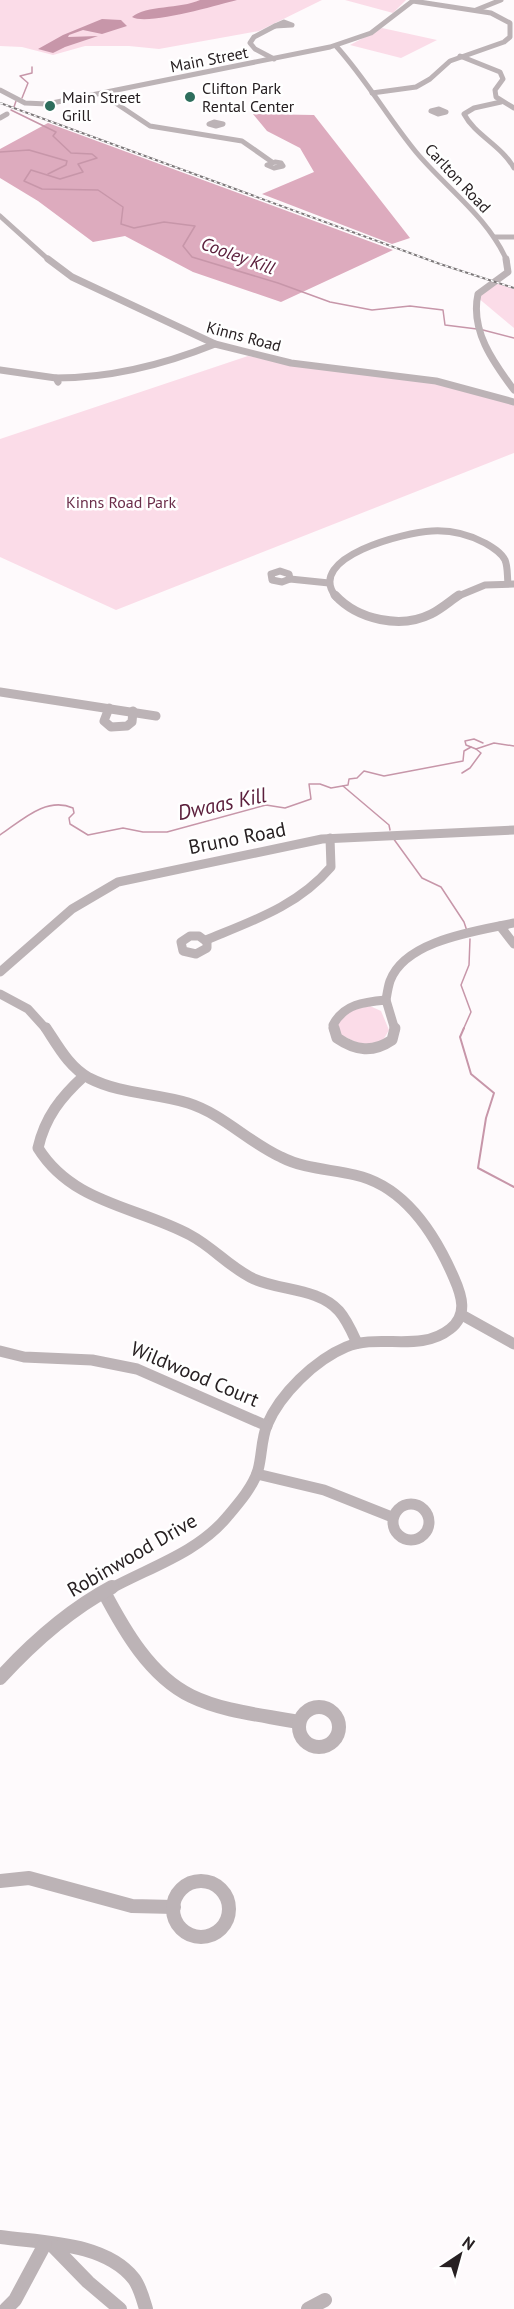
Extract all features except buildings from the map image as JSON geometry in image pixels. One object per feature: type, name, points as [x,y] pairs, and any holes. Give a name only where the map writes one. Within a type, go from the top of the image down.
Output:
[{"type":"street","points":[[476,10],[501,0]]},
{"type":"street","points":[[372,93],[416,87],[430,79],[450,61],[509,40],[513,28],[505,18],[476,10],[414,1]]},
{"type":"street","name":"Main Street","points":[[0,90],[26,103],[38,105],[336,46],[371,33],[414,1]]},
{"type":"street","points":[[274,59],[255,49],[250,43],[254,37],[275,26]]},
{"type":"street","name":"Carlton Road","points":[[336,46],[406,141],[494,237],[508,257],[510,267],[505,276],[478,294],[475,308],[479,329],[491,360],[514,390]]},
{"type":"street","points":[[460,56],[494,68],[503,77],[504,83],[494,93],[501,102],[514,108]]},
{"type":"street","points":[[102,94],[150,126],[247,143],[272,162]]},
{"type":"street","points":[[446,112],[464,114],[474,108],[501,102]]},
{"type":"street","points":[[0,118],[7,114]]},
{"type":"street","points":[[464,114],[468,122],[511,155],[514,168]]},
{"type":"street","points":[[203,134],[213,126]]},
{"type":"street","name":"Kinns Road","points":[[0,216],[50,262],[72,277],[215,344],[291,363],[436,381],[514,402]]},
{"type":"street","points":[[494,237],[514,237]]},
{"type":"street","points":[[0,370],[56,378],[59,383],[68,385],[79,382],[82,378],[127,372],[155,365],[215,344]]},
{"type":"street","points":[[506,410],[514,402]]},
{"type":"street","points":[[447,530],[470,535],[498,550],[505,560],[511,583],[472,588],[427,616],[398,620],[374,617],[354,610],[334,594],[329,577],[342,560],[363,550],[410,532],[447,530]]},
{"type":"street","points":[[290,579],[329,583]]},
{"type":"street","points":[[0,692],[156,716]]},
{"type":"street","points":[[109,708],[104,722],[111,727],[127,726],[132,722],[133,711]]},
{"type":"street","name":"Bruno Road","points":[[0,972],[64,917],[111,884],[330,838],[514,830]]},
{"type":"street","points":[[206,940],[301,898],[318,884],[332,867],[330,838]]},
{"type":"street","points":[[386,1000],[353,1005],[339,1014],[333,1025],[337,1038],[350,1046],[374,1050],[392,1040],[395,1029],[386,1000],[392,979],[400,966],[424,946],[514,922]]},
{"type":"street","points":[[500,926],[514,944]]},
{"type":"street","points":[[0,994],[32,1012],[70,1064],[84,1076],[109,1087],[198,1107],[223,1120],[276,1156],[296,1163],[363,1178],[395,1192],[415,1215],[448,1264],[460,1291],[463,1303],[462,1315],[514,1344]]},
{"type":"street","points":[[84,1076],[58,1101],[41,1131],[38,1148],[55,1173],[75,1186],[110,1203],[190,1235],[227,1264],[247,1276],[266,1284],[326,1301],[337,1308],[357,1343]]},
{"type":"street","name":"Robinwood Drive","points":[[0,1678],[32,1642],[74,1610],[200,1542],[223,1522],[257,1474],[267,1426],[282,1402],[309,1371],[332,1355],[357,1343],[432,1339],[449,1328],[462,1315]]},
{"type":"street","name":"Wildwood Court","points":[[0,1351],[24,1357],[115,1362],[137,1369],[267,1426]]},
{"type":"street","points":[[257,1474],[324,1490],[392,1516]]},
{"type":"street","points":[[104,1592],[113,1610],[144,1654],[160,1673],[189,1695],[241,1711],[298,1722]]},
{"type":"street","points":[[0,1881],[29,1878],[132,1906],[174,1907]]},
{"type":"street","points":[[0,2237],[83,2250],[120,2267],[136,2282],[146,2309]]},
{"type":"street","points":[[6,2309],[15,2300],[49,2245]]},
{"type":"street","points":[[49,2245],[120,2309]]},
{"type":"street","points":[[308,2309],[325,2300]]},
{"type":"green space","points":[[0,0],[322,0],[259,31],[159,49],[85,46],[53,55],[22,47],[0,46]]},
{"type":"green space","points":[[345,0],[406,0],[393,13]]},
{"type":"green space","points":[[382,28],[437,40],[401,58],[350,45]]},
{"type":"green space","points":[[495,283],[514,289],[514,328],[477,297]]},
{"type":"green space","name":"Kinns Road Park","points":[[248,356],[329,370],[435,383],[514,404],[514,453],[116,610],[0,557],[0,439]]},
{"type":"green space","points":[[370,1006],[381,1011],[389,1030],[382,1042],[362,1045],[339,1034],[337,1024],[347,1011]]},
{"type":"shaded area","points":[[200,0],[237,0],[167,17],[140,19],[132,17],[154,9]]},
{"type":"shaded area","points":[[102,19],[121,20],[127,26],[102,34],[83,30],[69,35],[68,37],[98,36],[53,53],[38,49],[63,35]]},
{"type":"shaded area","points":[[253,114],[314,115],[410,238],[392,244],[262,194],[314,172],[300,148],[267,131]]},
{"type":"shaded area","points":[[48,123],[393,250],[281,302],[193,272],[125,236],[93,242],[38,201],[0,178],[0,149]]},
{"type":"waterway","name":"Cooley Kill","points":[[22,98],[28,83],[20,76],[32,73],[32,67]]},
{"type":"waterway","name":"Cooley Kill","points":[[14,107],[16,101]]},
{"type":"waterway","name":"Cooley Kill","points":[[11,110],[56,132],[53,136],[71,153],[92,154],[97,158],[78,164],[83,172],[60,179],[31,170],[24,181],[42,189],[98,190],[123,207],[121,224],[134,228],[164,222],[195,226],[183,246],[192,257],[278,283],[330,302],[372,310],[410,306],[443,310],[445,325],[477,329]]},
{"type":"waterway","points":[[0,152],[29,150],[67,161],[66,165],[48,174]]},
{"type":"waterway","name":"Cooley Kill","points":[[483,330],[514,338]]},
{"type":"waterway","points":[[471,747],[466,745],[465,741],[474,739],[483,743]]},
{"type":"waterway","name":"Dwaas Kill","points":[[476,749],[494,743],[514,746]]},
{"type":"waterway","name":"Dwaas Kill","points":[[0,835],[25,817],[53,805],[73,808],[74,813],[69,818],[70,824],[88,835],[123,828],[143,832],[167,832],[266,805],[285,808],[311,799],[309,784],[320,784],[331,788],[348,785],[349,779],[357,778],[364,771],[384,776],[463,761],[464,751],[471,747]]},
{"type":"waterway","name":"Dwaas Kill","points":[[471,747],[476,749]]},
{"type":"waterway","points":[[462,773],[470,768],[481,753],[476,749]]},
{"type":"waterway","points":[[343,786],[389,825],[390,830]]},
{"type":"waterway","points":[[393,838],[422,878],[441,887],[464,922],[467,931]]},
{"type":"waterway","points":[[463,1030],[471,1012],[461,985],[469,965],[470,939]]},
{"type":"waterway","points":[[464,1028],[460,1037],[471,1074],[494,1093],[486,1118],[478,1168],[514,1187]]},
{"type":"railway","points":[[0,103],[440,264],[514,288]]},
{"type":"place","name":"Clifton Park Rental Center","points":[[190,97]]},
{"type":"place","name":"Main Street Grill","points":[[50,106]]}]
